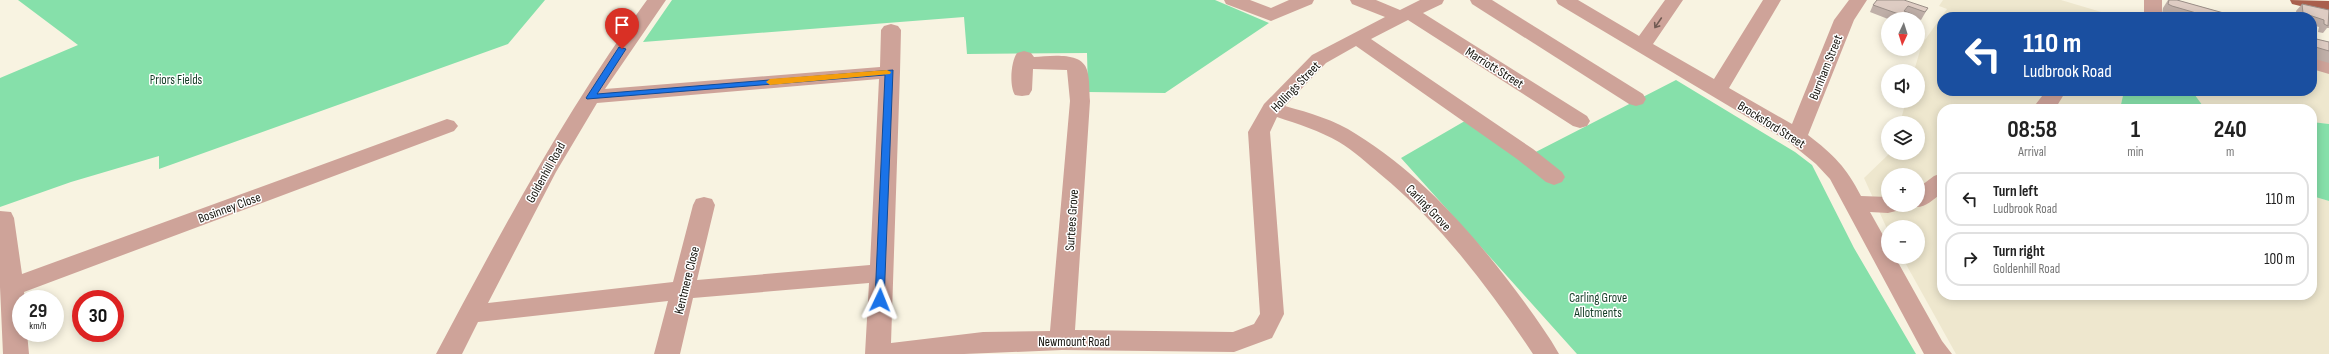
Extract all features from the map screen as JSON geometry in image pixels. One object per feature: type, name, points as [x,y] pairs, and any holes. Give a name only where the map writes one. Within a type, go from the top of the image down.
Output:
[{"type":"main road","points":[[2299,0],[2329,7]]},
{"type":"street","name":"Goldenhill Road","points":[[449,354],[550,160],[638,24],[657,0]]},
{"type":"street","points":[[1233,0],[1271,15],[1305,0]]},
{"type":"street","name":"Marriott Street","points":[[1359,0],[1406,15],[1580,121]]},
{"type":"street","name":"Hollings Street","points":[[1263,332],[1272,314],[1259,132],[1271,109],[1319,59],[1356,38],[1435,0]]},
{"type":"street","points":[[1479,0],[1636,99]]},
{"type":"street","name":"Brocksford Street","points":[[1567,0],[1797,137],[1824,159],[1838,175],[1933,348],[1939,354]]},
{"type":"street","points":[[1642,46],[1674,0]]},
{"type":"street","points":[[1717,90],[1772,0]]},
{"type":"street","name":"Burnham Street","points":[[1797,137],[1844,20],[1858,0]]},
{"type":"street","points":[[2152,12],[2153,0]]},
{"type":"street","points":[[878,354],[892,30]]},
{"type":"street","points":[[1356,38],[1525,154],[1554,177]]},
{"type":"street","name":"Surtees Grove","points":[[1022,90],[1024,61],[1073,64],[1077,69],[1080,100],[1062,340]]},
{"type":"street","points":[[2317,64],[2329,68]]},
{"type":"street","points":[[590,98],[890,72]]},
{"type":"street","points":[[2048,104],[2054,96]]},
{"type":"street","name":"Carling Grove","points":[[1271,109],[1310,120],[1348,138],[1402,178],[1449,226],[1512,301],[1546,354]]},
{"type":"street","name":"Bosinney Close","points":[[7,278],[447,126]]},
{"type":"street","points":[[1925,194],[1937,185]]},
{"type":"street","points":[[1853,203],[1881,205]]},
{"type":"street","name":"Kentmere Close","points":[[668,354],[704,205]]},
{"type":"street","points":[[3,218],[7,278],[16,354]]},
{"type":"street","points":[[470,314],[683,290],[881,274]]},
{"type":"street","name":"Newmount Road","points":[[884,354],[983,342],[1062,340],[1234,342],[1263,332]]},
{"type":"shaded area","points":[[1943,0],[2061,0],[2101,12],[1945,12],[1947,9],[1939,6]]},
{"type":"shaded area","points":[[1937,23],[1937,96],[2123,96],[2121,104],[1937,104],[1937,300],[2317,300],[2317,197],[2329,201],[2329,354],[1956,354],[1906,264],[1925,264],[1925,220],[1883,220],[1864,178],[1883,160],[1925,160],[1925,116],[1902,116],[1904,108],[1925,108],[1925,64],[1916,64],[1918,56],[1925,56],[1925,40]]},
{"type":"shaded area","points":[[2317,51],[2329,54],[2329,124],[2317,123],[2317,104],[2201,104],[2194,96],[2317,96]]},
{"type":"green space","name":"Priors Fields","points":[[18,0],[545,0],[508,44],[159,169],[159,156],[71,182],[0,207],[0,78],[78,45]]},
{"type":"green space","points":[[672,0],[1215,0],[1269,23],[1165,93],[1088,92],[1087,53],[967,54],[964,17],[643,42]]},
{"type":"green space","name":"Carling Grove Allotments","points":[[1676,80],[1795,152],[1812,165],[1854,248],[1916,354],[1577,354],[1401,158],[1470,118],[1524,158]]},
{"type":"green space","points":[[2123,96],[2196,96],[2201,104],[2121,104]]},
{"type":"green space","points":[[2317,123],[2329,124],[2329,201],[2317,197]]},
{"type":"building","points":[[1877,0],[1904,0],[1928,8],[1925,12],[1908,6],[1904,11],[1907,12],[1893,12],[1873,5]]},
{"type":"building","points":[[2169,0],[2177,0],[2220,12],[2193,12],[2168,4]]},
{"type":"building","points":[[2302,4],[2329,10],[2328,26],[2324,24],[2324,20],[2317,18],[2317,12],[2303,12]]},
{"type":"building","points":[[2317,39],[2329,42],[2329,51],[2317,47]]},
{"type":"slow traffic","points":[[770,82],[887,72]]},
{"type":"route","points":[[622,49],[590,98],[890,72],[880,300]]}]
